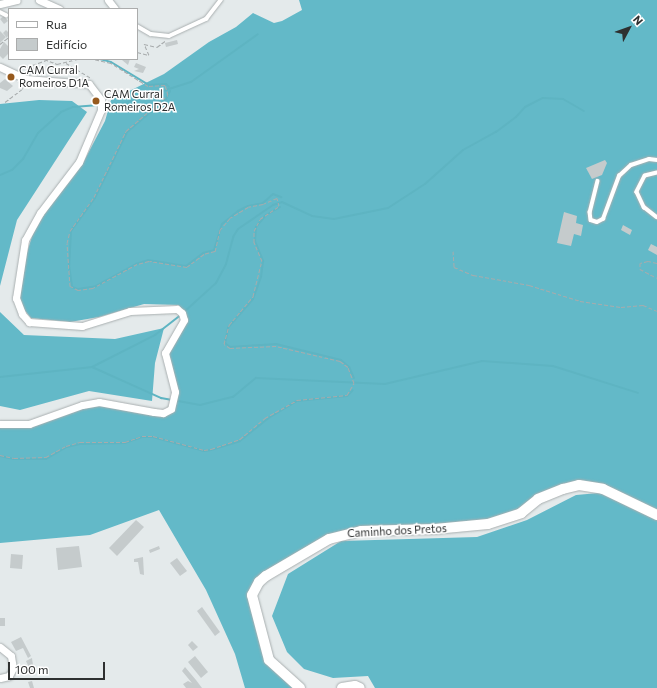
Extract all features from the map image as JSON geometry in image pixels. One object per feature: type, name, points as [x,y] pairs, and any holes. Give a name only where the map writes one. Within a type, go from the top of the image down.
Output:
[{"type":"main road","name":"Caminho dos Pretos","points":[[300,688],[269,660],[252,595],[259,582],[266,576],[329,538],[361,531],[435,529],[488,524],[521,513],[538,499],[563,489],[579,485],[603,489],[657,515]]},
{"type":"main road","points":[[342,688],[355,686],[360,688]]},
{"type":"street","points":[[3,4],[17,0]]},
{"type":"street","points":[[39,0],[57,8]]},
{"type":"street","points":[[0,67],[26,76],[82,82],[94,88],[101,100],[101,108],[79,162],[40,213],[25,240],[16,298],[18,306],[29,322],[66,326],[100,323],[130,311],[177,309],[183,315],[184,323],[165,353],[175,392],[174,405],[163,413],[99,402],[82,405],[29,424],[0,424]]},
{"type":"street","points":[[0,647],[11,656],[13,668],[9,676],[0,678]]},
{"type":"lane","points":[[138,26],[162,37],[206,19],[221,0]]},
{"type":"lane","points":[[0,12],[6,15]]},
{"type":"lane","points":[[598,180],[590,212],[591,220],[597,222],[603,219],[620,176],[631,165],[649,159],[657,160]]},
{"type":"lane","points":[[657,173],[645,176],[637,192],[644,207],[657,217]]},
{"type":"path","points":[[138,52],[149,55],[143,45],[160,47],[165,40],[162,37]]},
{"type":"path","points":[[0,44],[8,38]]},
{"type":"path","points":[[5,102],[22,89],[26,76],[26,67],[45,60],[57,64],[73,60]]},
{"type":"path","points":[[0,455],[14,458],[46,457],[66,446],[80,442],[125,442],[142,436],[210,449],[240,439],[265,418],[297,400],[347,395],[354,383],[350,373],[340,361],[276,346],[230,348],[224,344],[229,325],[253,296],[262,261],[254,242],[254,231],[260,219],[279,206],[279,200],[275,197],[264,204],[248,207],[230,218],[220,230],[215,251],[204,254],[187,267],[149,261],[137,264],[93,288],[78,290],[70,286],[67,243],[70,231],[94,197],[126,132],[168,95],[165,85],[148,86],[110,63],[97,60]]},
{"type":"path","points":[[453,250],[454,267],[473,275],[529,285],[580,301],[621,307],[643,306],[657,311]]},
{"type":"path","points":[[657,263],[648,260],[640,263],[640,268],[657,278]]},
{"type":"shaded area","points":[[299,0],[657,0],[657,688],[375,688],[368,676],[333,678],[304,669],[287,652],[272,616],[288,574],[341,541],[477,537],[527,520],[576,495],[610,492],[579,485],[504,521],[329,539],[280,567],[252,595],[265,651],[300,688],[245,688],[235,654],[206,590],[159,510],[90,535],[0,543],[0,424],[29,424],[99,402],[154,412],[170,409],[174,398],[165,353],[182,327],[179,305],[144,304],[99,317],[70,322],[31,318],[19,303],[24,262],[34,230],[58,194],[84,161],[105,121],[111,100],[164,74],[209,42],[236,27],[253,13],[274,23],[282,21],[302,10]]},
{"type":"shaded area","points":[[39,100],[72,101],[87,112],[17,220],[0,286],[0,104]]},
{"type":"shaded area","points":[[0,312],[24,335],[115,339],[164,328],[155,363],[152,401],[89,391],[20,410],[0,406]]},
{"type":"building","points":[[4,16],[8,21],[4,24],[0,19]]},
{"type":"building","points":[[6,30],[8,32],[7,38],[3,33]]},
{"type":"building","points":[[0,31],[6,37],[0,43]]},
{"type":"building","points":[[177,40],[178,44],[166,47],[165,43]]},
{"type":"building","points":[[4,42],[8,46],[8,54],[3,59],[0,56],[0,49]]},
{"type":"building","points":[[122,60],[130,60],[128,65]]},
{"type":"building","points":[[136,63],[146,67],[143,73],[134,71],[139,69],[134,67]]},
{"type":"building","points":[[28,68],[35,68],[35,73],[28,73]]},
{"type":"building","points":[[5,79],[13,86],[7,91],[0,88],[0,83]]},
{"type":"building","points":[[605,160],[607,163],[602,175],[592,179],[586,168]]},
{"type":"building","points":[[564,212],[577,216],[576,223],[583,225],[581,236],[574,234],[571,246],[557,243]]},
{"type":"building","points":[[623,225],[632,230],[630,235],[621,230]]},
{"type":"building","points":[[651,244],[657,247],[657,255],[648,250]]},
{"type":"building","points":[[136,520],[144,527],[117,556],[109,548]]},
{"type":"building","points":[[79,546],[82,567],[58,570],[56,548]]},
{"type":"building","points":[[159,546],[160,549],[150,553],[149,550]]},
{"type":"building","points":[[11,554],[23,555],[22,569],[10,568]]},
{"type":"building","points":[[143,557],[144,575],[140,574],[138,562],[134,562],[134,559]]},
{"type":"building","points":[[177,558],[187,571],[180,576],[170,563]]},
{"type":"building","points":[[202,607],[220,632],[215,636],[197,611]]},
{"type":"building","points":[[0,618],[5,618],[5,626],[0,626]]},
{"type":"building","points":[[21,637],[31,656],[28,658],[23,648],[16,651],[11,642]]},
{"type":"building","points":[[192,641],[198,647],[193,651],[188,645]]},
{"type":"building","points":[[195,656],[208,672],[201,678],[188,662]]},
{"type":"building","points":[[32,658],[34,673],[32,674],[26,661]]},
{"type":"building","points":[[185,667],[202,688],[186,688],[183,684],[188,681],[192,683],[182,671]]},
{"type":"building","points":[[32,681],[34,688],[30,688],[28,682]]},
{"type":"waterway","points":[[0,175],[12,170],[23,159],[38,133],[61,112],[73,107],[125,103],[191,82],[258,34]]},
{"type":"waterway","points":[[104,60],[111,62],[149,85],[166,84],[169,87]]},
{"type":"waterway","points":[[170,91],[166,99],[127,132],[95,198],[71,231],[69,265],[72,287],[78,289],[96,286],[136,264],[148,260],[186,266],[203,253],[214,250],[222,224],[238,211],[248,206],[263,203],[273,194],[281,197]]},
{"type":"waterway","points":[[184,312],[216,283],[226,264],[233,237],[238,229],[273,205],[282,202],[312,216],[334,219],[388,208],[425,184],[463,150],[496,132],[516,117],[525,107],[543,98],[563,99],[584,111]]},
{"type":"waterway","points":[[280,207],[266,215],[256,227],[255,241],[263,261],[261,277],[253,299],[228,328],[225,343],[230,347],[276,344],[341,360],[349,367],[354,378]]},
{"type":"waterway","points":[[92,367],[155,335],[181,315]]},
{"type":"waterway","points":[[0,377],[92,367],[161,398],[200,405],[233,397],[256,378],[385,384],[482,361],[553,366],[638,393]]},
{"type":"waterway","points":[[0,456],[14,459],[46,459],[67,447],[80,444],[125,443],[142,437],[153,437],[204,451],[211,450],[240,441],[267,419],[297,401],[347,396],[353,390]]},
{"type":"place","name":"CAM Curral Romeiros D1A","points":[[11,77]]},
{"type":"place","name":"CAM Curral Romeiros D2A","points":[[96,101]]}]
